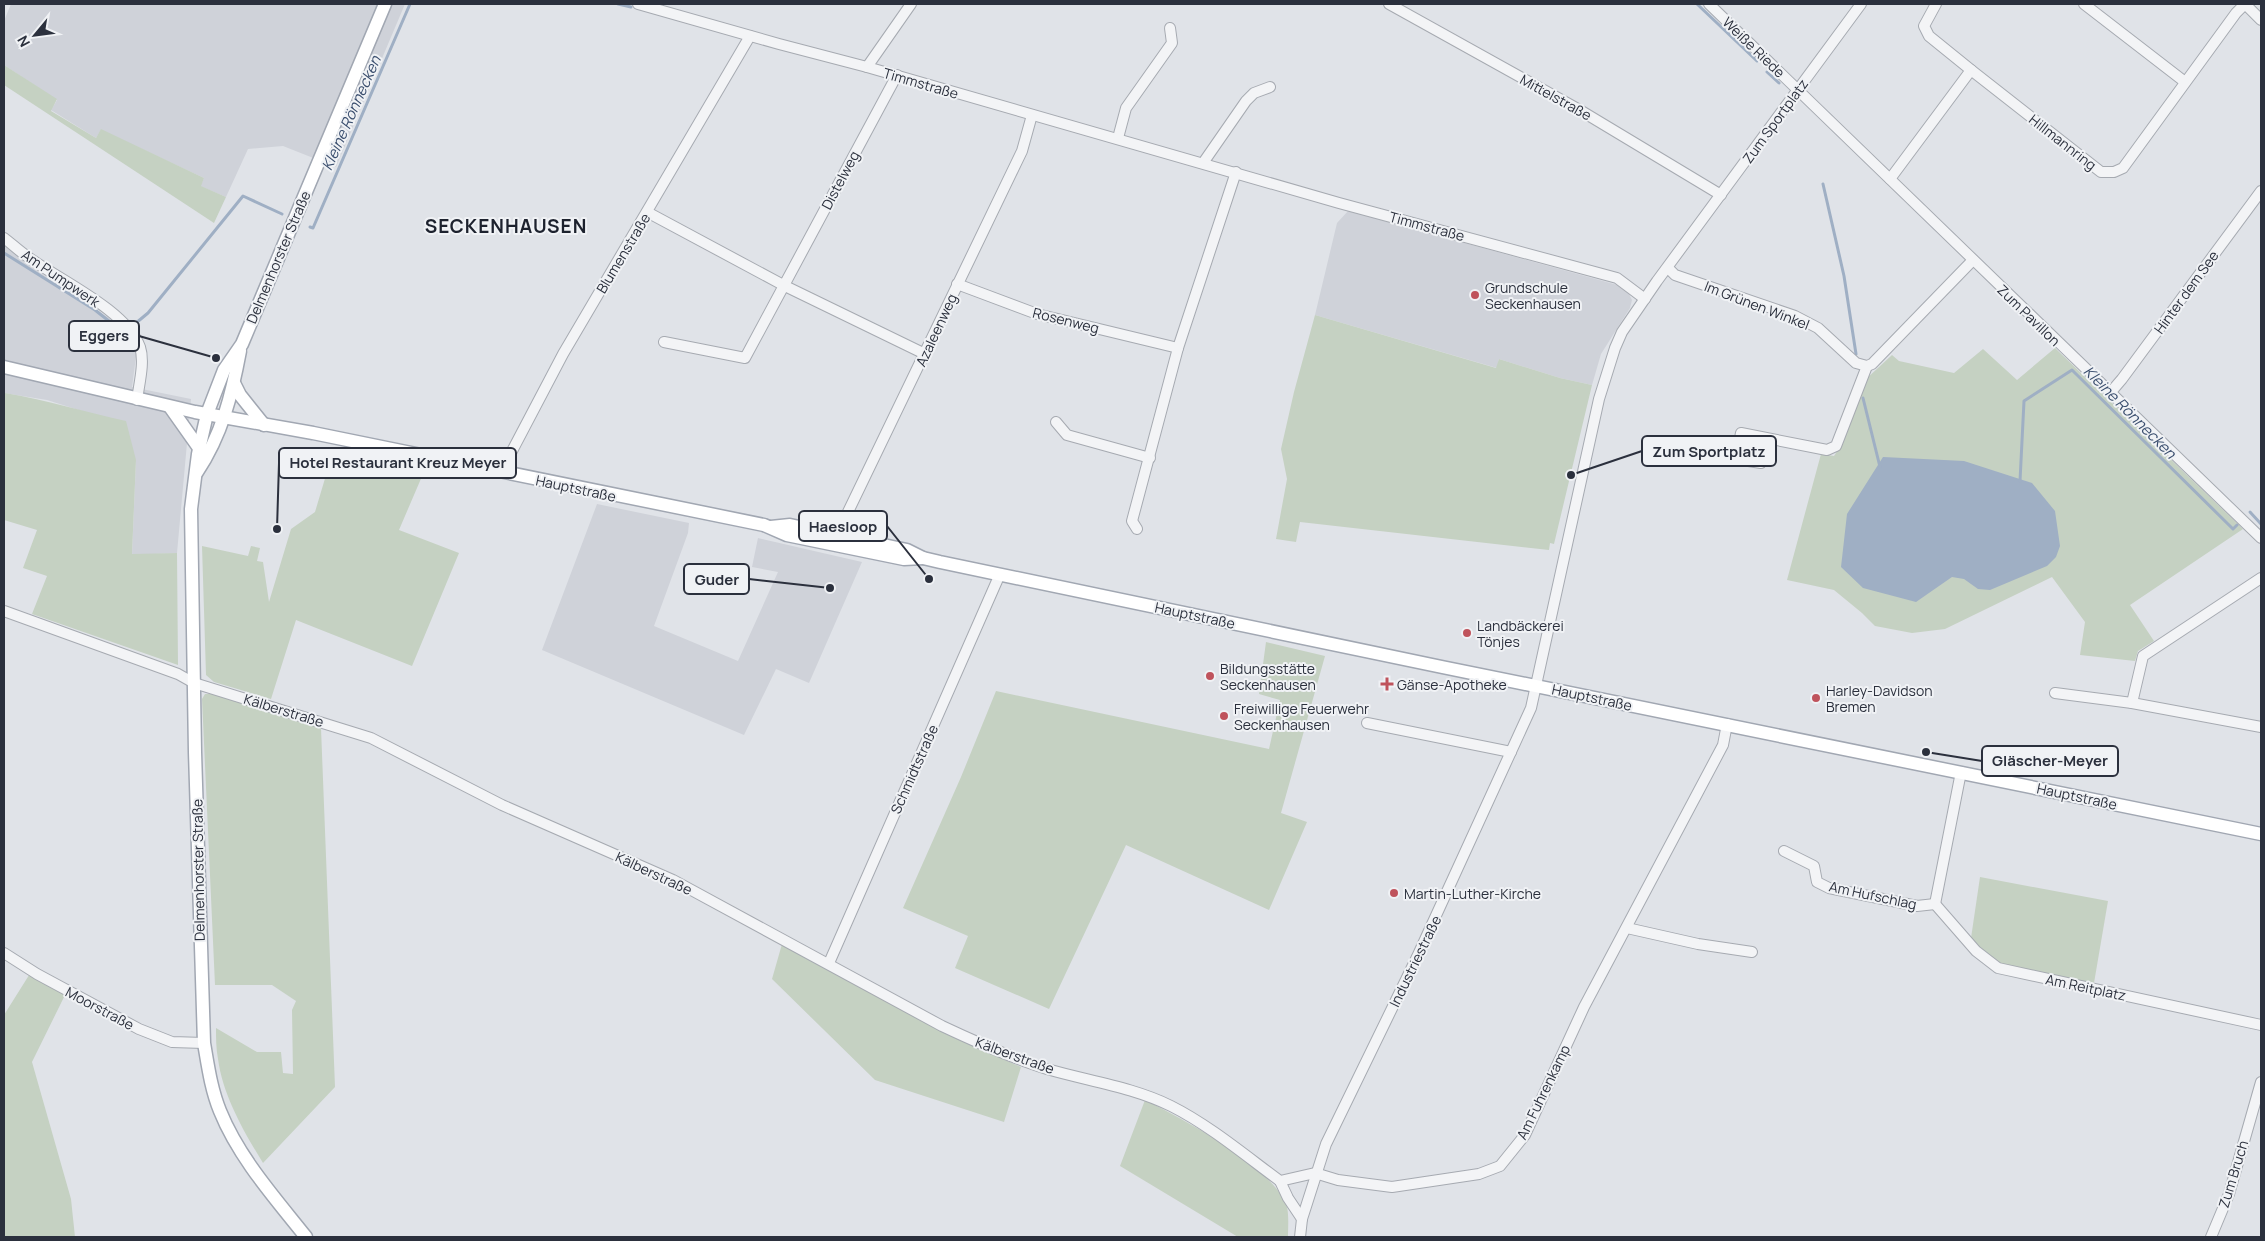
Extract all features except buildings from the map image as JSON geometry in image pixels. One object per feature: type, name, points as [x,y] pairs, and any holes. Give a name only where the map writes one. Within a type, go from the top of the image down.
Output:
[{"type":"main road","name":"Delmenhorster Straße","points":[[197,473],[206,460],[226,418],[242,344],[385,4]]},
{"type":"main road","name":"Delmenhorster Straße","points":[[242,344],[224,370],[207,414],[199,448],[191,524],[204,1044],[210,1077],[220,1110],[234,1141],[258,1176],[306,1237]]},
{"type":"main road","name":"Hauptstraße","points":[[4,367],[137,400],[771,527],[787,536],[839,541],[904,559],[923,558],[2261,834]]},
{"type":"main road","points":[[234,383],[240,395],[264,425]]},
{"type":"main road","points":[[170,406],[199,448]]},
{"type":"street","name":"Timmstraße","points":[[638,4],[1118,138],[1339,203],[1616,278],[1646,299]]},
{"type":"street","points":[[867,67],[911,4]]},
{"type":"street","name":"Mittelstraße","points":[[1389,4],[1578,109],[1721,195]]},
{"type":"street","name":"Weiße Riede","points":[[1709,4],[1798,90]]},
{"type":"street","name":"Zum Sportplatz","points":[[1537,685],[1605,374],[1622,332],[1861,4]]},
{"type":"street","name":"Hillmannring","points":[[1936,4],[1924,26],[1929,36],[2101,172],[2114,172],[2123,168],[2236,13],[2245,4]]},
{"type":"street","points":[[2084,4],[2185,82]]},
{"type":"street","points":[[2245,4],[2261,20]]},
{"type":"street","points":[[1118,138],[1126,108],[1172,43],[1170,28]]},
{"type":"street","name":"Blumenstraße","points":[[501,472],[563,354],[750,36]]},
{"type":"street","points":[[1890,179],[1971,70]]},
{"type":"street","name":"Distelweg","points":[[664,342],[746,358],[897,76]]},
{"type":"street","points":[[1203,163],[1246,102],[1254,93],[1270,86]]},
{"type":"street","name":"Zum Pavillon","points":[[1798,90],[2261,538]]},
{"type":"street","name":"Azaleenweg","points":[[839,541],[847,514],[926,354],[957,284],[1022,150],[1032,115]]},
{"type":"street","points":[[1137,529],[1132,521],[1178,348],[1236,172]]},
{"type":"street","name":"Hinter dem See","points":[[2110,393],[2261,191]]},
{"type":"street","points":[[647,212],[785,286],[926,354]]},
{"type":"street","name":"Am Pumpwerk","points":[[4,238],[27,257],[112,312],[129,328],[140,348],[141,369],[137,400]]},
{"type":"street","points":[[1766,438],[1828,450],[1836,446],[1867,366],[1872,364],[1973,260]]},
{"type":"street","name":"Im Grünen Winkel","points":[[1668,268],[1675,275],[1795,316],[1818,328],[1856,362],[1867,366]]},
{"type":"street","name":"Rosenweg","points":[[957,284],[1036,314],[1178,348]]},
{"type":"street","points":[[1056,422],[1067,435],[1150,458]]},
{"type":"street","name":"Schmidtstraße","points":[[829,963],[1000,574]]},
{"type":"street","points":[[2132,703],[2143,656],[2261,578]]},
{"type":"street","name":"Kälberstraße","points":[[4,611],[178,674],[194,683],[371,738],[502,805],[673,880],[942,1026],[981,1044],[1045,1068],[1140,1094],[1173,1107],[1228,1142],[1280,1182],[1288,1198],[1302,1218]]},
{"type":"street","name":"Industriestraße","points":[[1300,1237],[1302,1218],[1315,1173],[1326,1144],[1418,957],[1531,708],[1537,685]]},
{"type":"street","points":[[2055,693],[2132,703],[2261,727]]},
{"type":"street","points":[[1367,724],[1511,752]]},
{"type":"street","name":"Am Fuhrenkamp","points":[[1315,1173],[1338,1180],[1392,1187],[1479,1174],[1500,1166],[1525,1135],[1584,1008],[1723,745],[1727,724]]},
{"type":"street","name":"Am Hufschlag","points":[[1784,851],[1814,866],[1817,882],[1829,888],[1917,906],[1935,904],[1961,772]]},
{"type":"street","name":"Am Reitplatz","points":[[1935,904],[1976,952],[1998,968],[2261,1025]]},
{"type":"street","points":[[1627,928],[1698,944],[1752,952]]},
{"type":"street","name":"Moorstraße","points":[[4,953],[37,974],[139,1029],[172,1042],[204,1044]]},
{"type":"street","name":"Zum Bruch","points":[[2211,1237],[2229,1194],[2261,1082]]},
{"type":"street","points":[[1280,1182],[1315,1173]]},
{"type":"shaded area","points":[[11,4],[405,4],[336,167],[283,146],[248,149],[226,197],[200,186],[204,178],[101,130],[96,138],[51,110],[57,100],[4,65],[4,21]]},
{"type":"shaded area","name":"Grundschule Seckenhausen","points":[[1348,211],[1621,286],[1627,290],[1632,300],[1630,308],[1601,354],[1592,385],[1560,378],[1499,359],[1497,368],[1315,315],[1337,223]]},
{"type":"shaded area","points":[[4,246],[8,247],[24,262],[109,318],[125,331],[137,349],[132,387],[191,399],[177,553],[132,555],[136,460],[85,412],[47,400],[4,393]]},
{"type":"shaded area","points":[[597,504],[689,523],[688,533],[654,626],[738,661],[778,572],[752,567],[758,538],[862,562],[809,683],[776,669],[744,735],[542,650]]},
{"type":"green space","points":[[4,65],[57,99],[51,111],[96,138],[101,129],[204,178],[201,186],[226,197],[214,223],[4,85]]},
{"type":"green space","points":[[1315,315],[1496,368],[1499,359],[1560,378],[1592,385],[1554,544],[1550,543],[1549,550],[1300,522],[1296,542],[1276,539],[1287,479],[1281,449]]},
{"type":"green space","points":[[2055,348],[2243,529],[2130,605],[2154,641],[2138,651],[2135,661],[2080,655],[2085,622],[2052,577],[1945,629],[1912,633],[1875,626],[1834,590],[1787,580],[1821,454],[1834,456],[1843,442],[1865,380],[1892,355],[1899,361],[1954,373],[1983,349],[2017,380]]},
{"type":"green space","points":[[5,393],[126,421],[136,460],[132,554],[177,553],[178,665],[32,614],[47,576],[23,568],[37,530],[4,520]]},
{"type":"green space","points":[[332,455],[423,474],[399,530],[459,553],[412,666],[296,620],[271,699],[214,682],[206,675],[202,546],[248,556],[251,546],[260,548],[257,561],[263,562],[269,602],[291,529],[315,512]]},
{"type":"green space","points":[[1266,642],[1325,656],[1281,813],[1307,822],[1269,910],[1126,845],[1049,1009],[955,968],[968,936],[903,908],[961,777],[996,691],[1269,749],[1280,700],[1259,694]]},
{"type":"green space","points":[[205,694],[214,694],[321,728],[335,1087],[263,1163],[242,1126],[224,1086],[217,1055],[216,1028],[257,1052],[281,1052],[283,1073],[293,1074],[292,1010],[296,1001],[272,985],[215,985],[202,699]]},
{"type":"green space","points":[[1980,877],[2108,901],[2094,983],[1996,964],[1982,952],[1971,938]]},
{"type":"green space","points":[[782,944],[853,981],[944,1033],[1021,1067],[1004,1122],[875,1080],[772,979]]},
{"type":"green space","points":[[31,972],[66,993],[32,1062],[71,1199],[75,1237],[4,1237],[4,1015]]},
{"type":"green space","points":[[1145,1100],[1202,1131],[1246,1161],[1265,1177],[1279,1192],[1287,1207],[1288,1237],[1238,1237],[1120,1166]]},
{"type":"water","points":[[1883,457],[1964,461],[2032,483],[2055,511],[2060,546],[2056,557],[2047,566],[1990,590],[1978,589],[1964,579],[1952,577],[1916,602],[1863,588],[1841,567],[1847,514]]},
{"type":"waterway","name":"Kleine Rönnecken","points":[[310,227],[313,228],[410,4]]},
{"type":"waterway","name":"Kleine Rönnecken","points":[[618,4],[631,7]]},
{"type":"waterway","name":"Kleine Rönnecken","points":[[1697,4],[1757,61]]},
{"type":"waterway","name":"Kleine Rönnecken","points":[[1767,72],[1779,83]]},
{"type":"waterway","name":"Kleine Rönnecken","points":[[1823,184],[1844,276],[1856,354]]},
{"type":"waterway","name":"Kleine Rönnecken","points":[[136,323],[148,313],[243,196],[282,214]]},
{"type":"waterway","name":"Kleine Rönnecken","points":[[4,253],[95,310],[124,333]]},
{"type":"waterway","name":"Kleine Rönnecken","points":[[2020,481],[2024,401],[2072,370],[2233,529],[2237,525]]},
{"type":"waterway","name":"Kleine Rönnecken","points":[[1863,398],[1880,467]]},
{"type":"waterway","name":"Kleine Rönnecken","points":[[2250,512],[2261,524]]},
{"type":"place","name":"Grundschule Seckenhausen","points":[[1475,295]]},
{"type":"place","name":"Eggers","points":[[216,358]]},
{"type":"place","name":"Zum Sportplatz","points":[[1571,475]]},
{"type":"place","name":"Hotel Restaurant Kreuz Meyer","points":[[277,529]]},
{"type":"place","name":"Haesloop","points":[[929,579]]},
{"type":"place","name":"Guder","points":[[830,588]]},
{"type":"place","name":"Landbäckerei Tönjes","points":[[1467,633]]},
{"type":"place","name":"Bildungsstätte Seckenhausen","points":[[1210,676]]},
{"type":"place","name":"Gänse-Apotheke","points":[[1387,684]]},
{"type":"place","name":"Harley-Davidson Bremen","points":[[1816,698]]},
{"type":"place","name":"Freiwillige Feuerwehr Seckenhausen","points":[[1224,716]]},
{"type":"place","name":"Gläscher-Meyer","points":[[1926,752]]},
{"type":"place","name":"Martin-Luther-Kirche","points":[[1394,893]]},
{"type":"district","name":"SECKENHAUSEN","points":[[506,226]]}]
